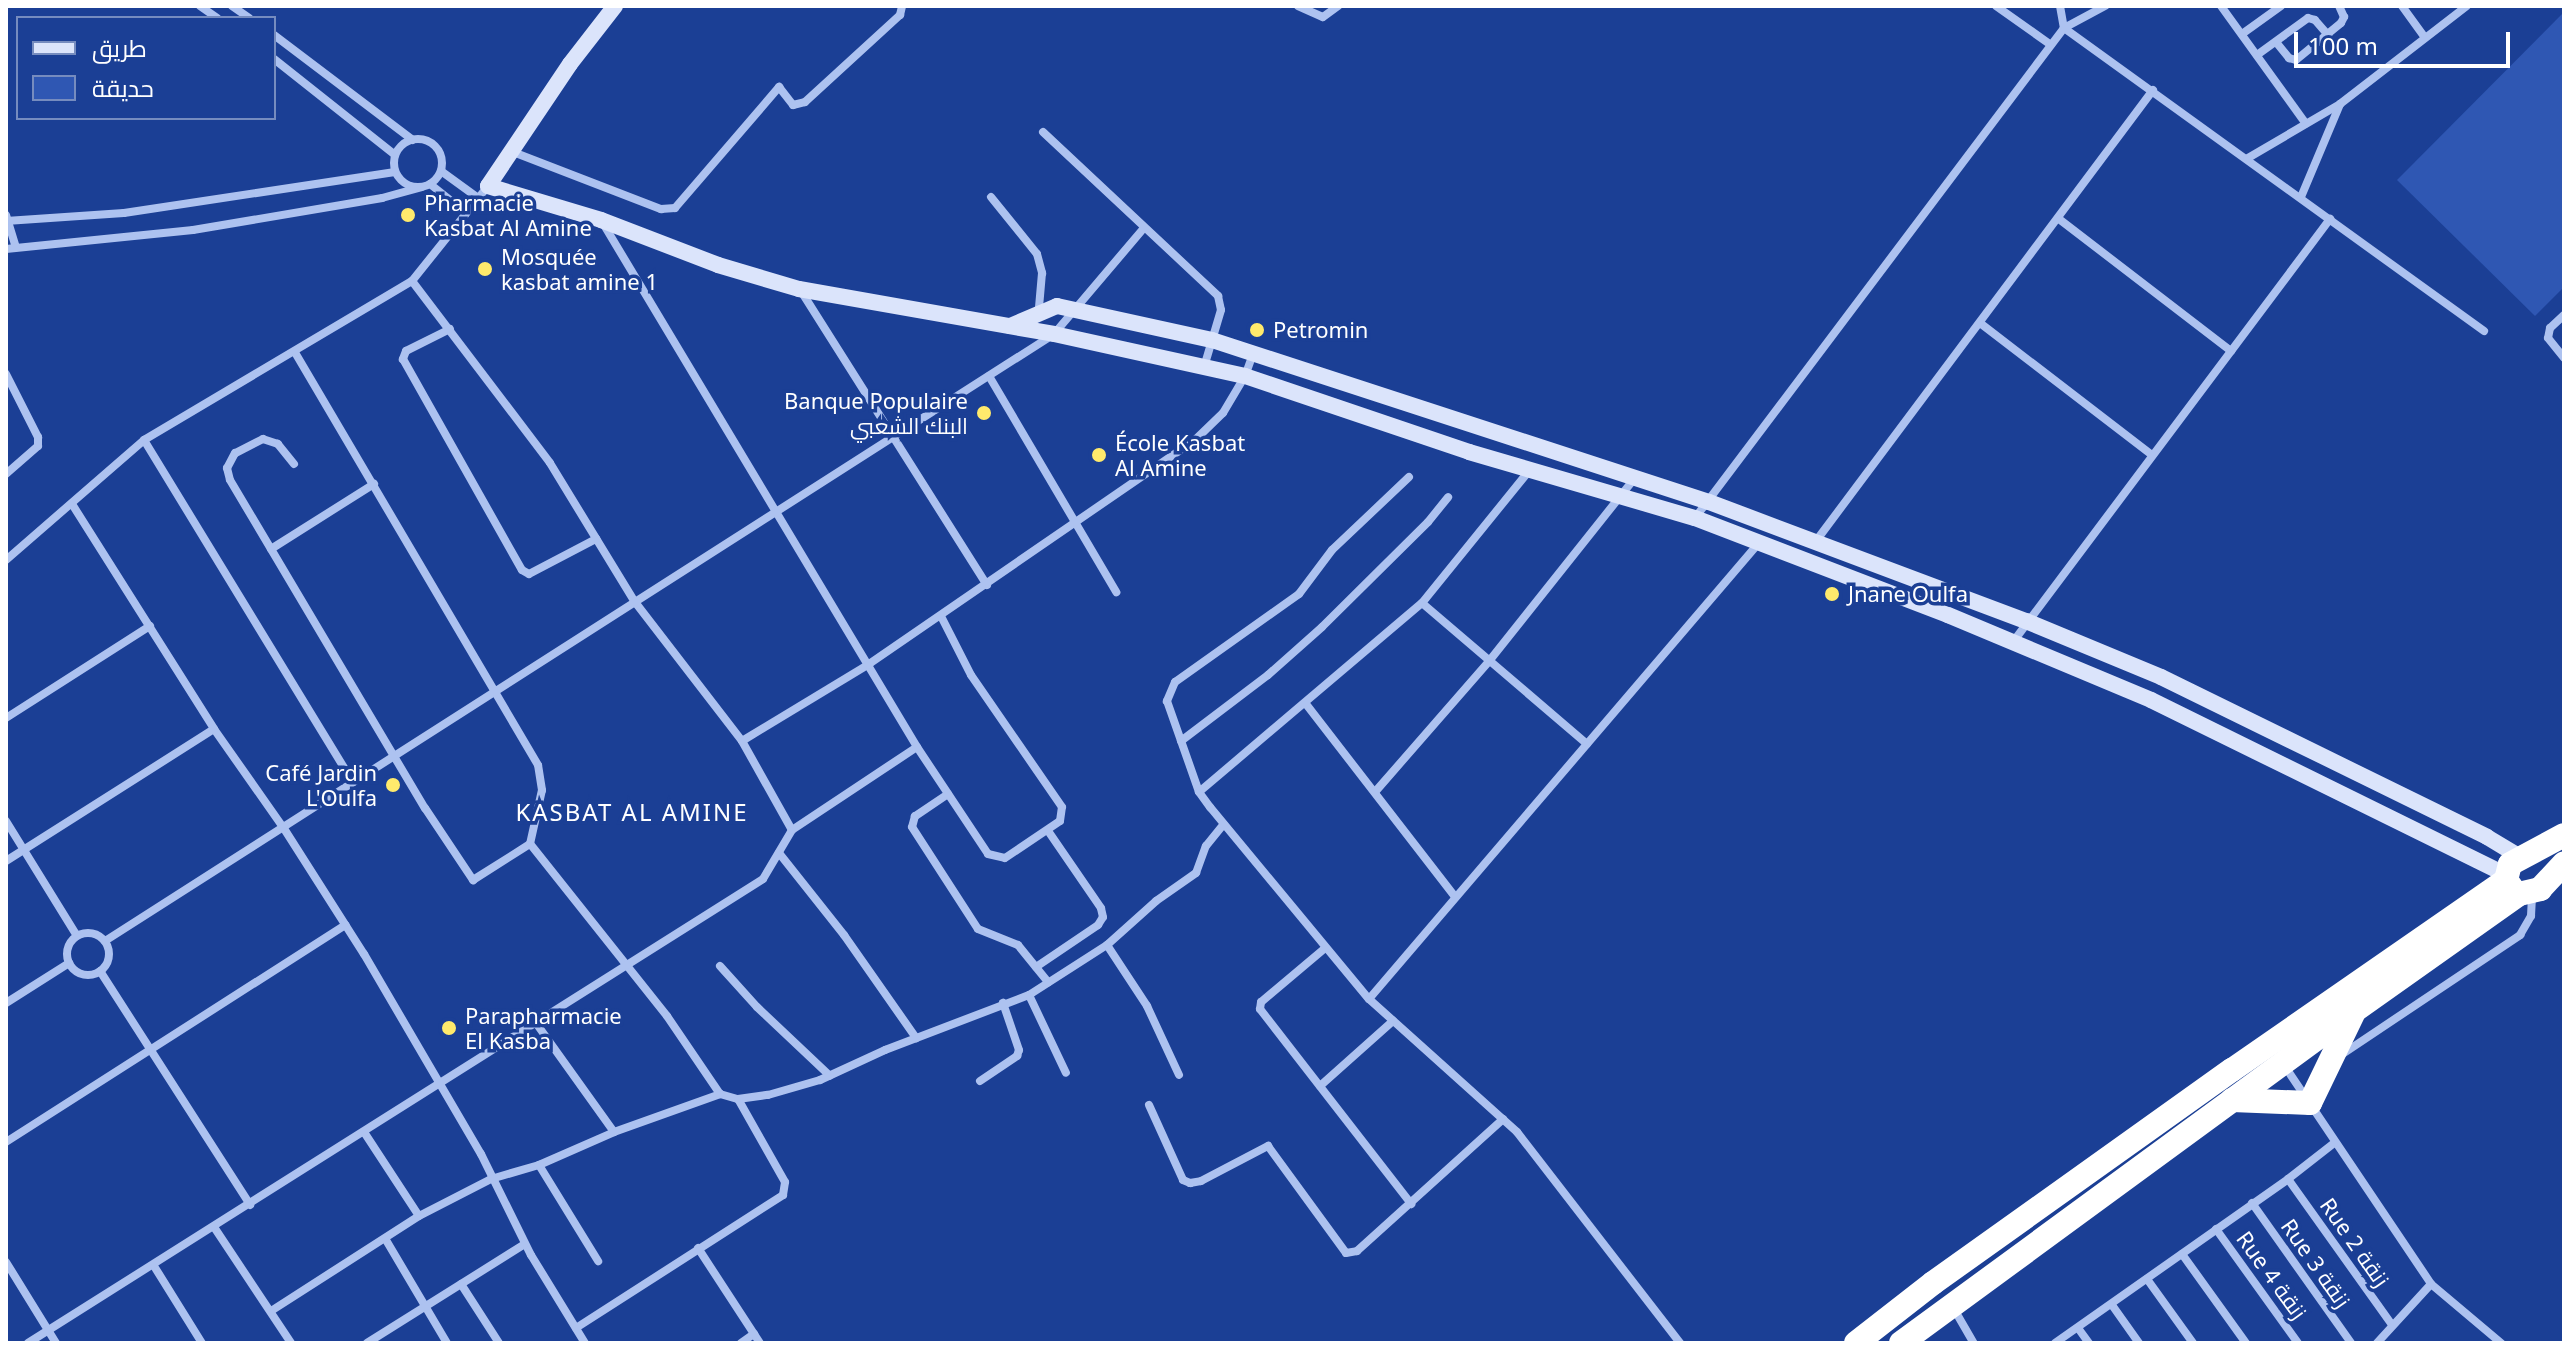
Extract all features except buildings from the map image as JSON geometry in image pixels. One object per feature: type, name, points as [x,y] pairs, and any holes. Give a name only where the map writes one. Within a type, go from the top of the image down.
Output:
[{"type":"highway","points":[[1901,1343],[2232,1100],[2276,1053],[2354,1011],[2517,880],[2564,835]]},
{"type":"highway","points":[[1856,1343],[1933,1283],[2276,1053],[2517,880],[2564,863]]},
{"type":"highway","points":[[2232,1100],[2310,1103],[2354,1011]]},
{"type":"street","points":[[6,560],[144,440],[412,281],[513,152],[570,64],[615,6]]},
{"type":"street","points":[[513,152],[661,209],[675,208],[779,87],[793,105],[805,102],[900,15],[902,6]]},
{"type":"street","points":[[1300,8],[1323,17],[1338,6]]},
{"type":"street","points":[[1996,6],[2051,45]]},
{"type":"street","points":[[2060,6],[2064,28],[2484,331]]},
{"type":"street","points":[[1695,518],[2064,28],[2105,6]]},
{"type":"street","points":[[2242,34],[2281,6]]},
{"type":"street","points":[[2276,42],[2289,58],[2296,60],[2328,35],[2344,17],[2339,6]]},
{"type":"street","points":[[2402,6],[2425,38]]},
{"type":"street","points":[[2248,158],[2340,104],[2467,6]]},
{"type":"street","points":[[2227,8],[2306,124]]},
{"type":"street","points":[[2257,55],[2308,18],[2315,20],[2328,35]]},
{"type":"street","points":[[276,37],[413,140],[436,147],[441,171]]},
{"type":"street","points":[[276,61],[395,155]]},
{"type":"street","points":[[1816,541],[2153,90]]},
{"type":"street","points":[[2301,197],[2340,104]]},
{"type":"street","points":[[1043,132],[1218,296],[1221,310],[1204,367]]},
{"type":"street","points":[[413,140],[405,143],[395,155],[395,172],[406,184],[426,185],[465,212]]},
{"type":"street","points":[[6,249],[193,230],[382,198],[426,185],[441,171]]},
{"type":"street","points":[[441,171],[483,192],[601,220],[718,265],[799,289],[1054,334],[1245,376],[1529,471],[1623,495],[1695,518],[2013,642],[2151,700],[2517,880]]},
{"type":"street","points":[[16,247],[7,219],[124,213],[395,172]]},
{"type":"street","points":[[991,197],[1037,254],[1042,273],[1039,311]]},
{"type":"street","points":[[2059,219],[2231,351]]},
{"type":"street","points":[[2013,642],[2330,219]]},
{"type":"street","points":[[601,220],[917,747],[988,854],[996,859],[1005,858],[1060,821],[1062,807],[1033,760],[971,675],[941,616]]},
{"type":"street","points":[[105,941],[1054,334],[1144,228]]},
{"type":"street","points":[[412,281],[550,463],[635,602],[742,741],[792,830]]},
{"type":"street","points":[[799,289],[987,585]]},
{"type":"street","points":[[1010,326],[1039,311],[1057,306],[1212,340],[1709,502],[2026,621],[2161,677],[2487,837],[2517,880],[2531,916],[2520,935],[2331,1063]]},
{"type":"street","points":[[2564,315],[2550,328],[2548,338],[2564,358]]},
{"type":"street","points":[[1980,323],[2152,455]]},
{"type":"street","points":[[450,329],[406,351],[403,359],[522,570],[529,574],[596,539]]},
{"type":"street","points":[[294,464],[278,444],[263,439],[235,453],[229,460],[230,480],[394,756],[473,880],[530,844],[543,778],[497,690],[295,352]]},
{"type":"street","points":[[742,741],[869,664],[1194,441],[1223,413],[1245,376],[1253,354]]},
{"type":"street","points":[[6,374],[10,391],[38,441],[38,446],[6,474]]},
{"type":"street","points":[[989,376],[1116,592]]},
{"type":"street","points":[[144,440],[207,549],[353,782]]},
{"type":"street","points":[[1199,792],[1422,603],[1529,471]]},
{"type":"street","points":[[1409,477],[1332,550],[1299,594],[1175,682],[1167,701],[1199,792],[1224,824],[1324,949],[1369,999],[1503,1119],[1553,1175],[1680,1343]]},
{"type":"street","points":[[1375,792],[1490,660],[1635,478]]},
{"type":"street","points":[[271,549],[374,484]]},
{"type":"street","points":[[1181,741],[1268,675],[1322,627],[1428,522],[1448,497]]},
{"type":"street","points":[[72,504],[214,729],[283,827],[345,925],[481,1154],[525,1244],[585,1343]]},
{"type":"street","points":[[1369,999],[1758,544]]},
{"type":"street","points":[[1422,603],[1587,744]]},
{"type":"street","points":[[6,718],[150,626]]},
{"type":"street","points":[[1306,704],[1455,897]]},
{"type":"street","points":[[2253,749],[2265,727]]},
{"type":"street","points":[[6,861],[214,729]]},
{"type":"street","points":[[28,1343],[763,879],[792,830],[917,747]]},
{"type":"street","points":[[948,794],[915,816],[912,827],[978,929],[1018,945],[1048,982]]},
{"type":"street","points":[[6,821],[77,936]]},
{"type":"street","points":[[271,1311],[419,1216],[491,1179],[539,1165],[614,1132],[720,1094],[738,1099],[768,1095],[830,1076],[916,1038],[1029,995],[1107,945],[1156,901],[1196,873],[1210,840],[1224,824]]},
{"type":"street","points":[[1036,967],[1098,925],[1103,917],[1101,908],[1048,831]]},
{"type":"street","points":[[530,844],[627,964],[720,1094]]},
{"type":"street","points":[[779,853],[844,935],[916,1038]]},
{"type":"street","points":[[6,1142],[345,925]]},
{"type":"street","points":[[88,933],[105,941],[109,954],[100,971],[86,975],[69,963],[67,952],[77,936],[88,933]]},
{"type":"street","points":[[1107,945],[1147,1006],[1179,1075]]},
{"type":"street","points":[[1324,949],[1259,1006],[1411,1204]]},
{"type":"street","points":[[6,1003],[69,963]]},
{"type":"street","points":[[720,966],[757,1007],[830,1076]]},
{"type":"street","points":[[100,971],[250,1205]]},
{"type":"street","points":[[1029,995],[1066,1073]]},
{"type":"street","points":[[980,1081],[1017,1056],[1019,1050],[1003,1003]]},
{"type":"street","points":[[1320,1086],[1393,1021]]},
{"type":"street","points":[[536,1023],[614,1132]]},
{"type":"street","points":[[2276,1053],[2431,1284],[2501,1343]]},
{"type":"street","points":[[576,1328],[783,1195],[786,1189],[738,1099]]},
{"type":"street","points":[[1149,1105],[1183,1180],[1190,1183],[1201,1181],[1268,1146],[1346,1253],[1357,1251],[1503,1119]]},
{"type":"street","points":[[364,1132],[419,1216]]},
{"type":"street","points":[[2055,1343],[2288,1179],[2334,1143]]},
{"type":"street","points":[[539,1165],[598,1261]]},
{"type":"street","name":"Rue 2 زنقة","points":[[2288,1179],[2392,1325]]},
{"type":"street","name":"Rue 3 زنقة","points":[[2252,1203],[2351,1343]]},
{"type":"street","points":[[214,1227],[291,1343]]},
{"type":"street","name":"Rue 4 زنقة","points":[[2216,1229],[2298,1343]]},
{"type":"street","points":[[386,1240],[447,1343]]},
{"type":"street","points":[[367,1343],[525,1244]]},
{"type":"street","points":[[698,1248],[760,1343]]},
{"type":"street","points":[[2182,1254],[2246,1343]]},
{"type":"street","points":[[6,1262],[56,1343]]},
{"type":"street","points":[[154,1266],[202,1343]]},
{"type":"street","points":[[2147,1279],[2193,1343]]},
{"type":"street","points":[[461,1284],[499,1343]]},
{"type":"street","points":[[2377,1343],[2431,1284]]},
{"type":"street","points":[[1952,1305],[1974,1343]]},
{"type":"street","points":[[2112,1305],[2139,1343]]},
{"type":"street","points":[[2078,1328],[2089,1343]]},
{"type":"street","points":[[741,1343],[754,1334]]},
{"type":"green space","points":[[2564,12],[2564,287],[2535,316],[2397,180]]},
{"type":"place","name":"Pharmacie Kasbat Al Amine","points":[[408,215]]},
{"type":"place","name":"Mosquée kasbat amine 1","points":[[485,269]]},
{"type":"place","name":"Petromin","points":[[1257,330]]},
{"type":"place","name":"Banque Populaire البنك الشعبي","points":[[984,413]]},
{"type":"place","name":"École Kasbat Al Amine","points":[[1099,455]]},
{"type":"place","name":"Jnane Oulfa","points":[[1832,594]]},
{"type":"place","name":"Café Jardin L'Oulfa","points":[[393,785]]},
{"type":"place","name":"Parapharmacie El Kasba","points":[[449,1028]]},
{"type":"district","name":"KASBAT AL AMINE","points":[[632,812]]}]
